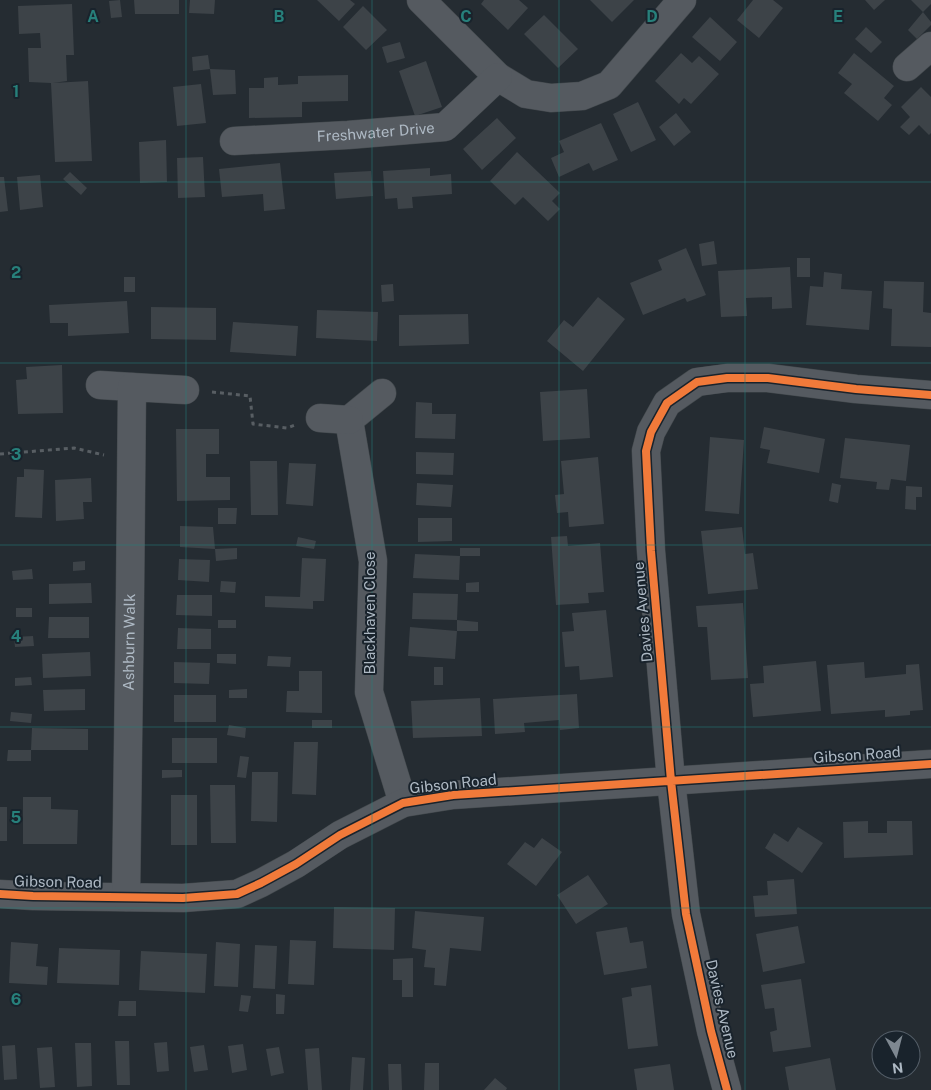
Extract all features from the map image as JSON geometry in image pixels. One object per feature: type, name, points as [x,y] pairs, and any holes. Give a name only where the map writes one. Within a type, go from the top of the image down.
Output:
[{"type":"street","points":[[421,0],[498,78],[526,94],[550,98],[582,96],[609,85],[682,0]]},
{"type":"street","points":[[907,67],[931,46]]},
{"type":"street","name":"Freshwater Drive","points":[[234,141],[445,128],[498,78]]},
{"type":"street","name":"Davies Avenue","points":[[727,1090],[711,1031],[686,914],[671,781],[651,551],[646,451],[651,432],[667,403],[697,382],[727,378],[768,378],[856,389],[931,395]]},
{"type":"street","points":[[100,385],[185,390]]},
{"type":"street","name":"Ashburn Walk","points":[[126,897],[132,387]]},
{"type":"street","points":[[320,418],[348,420],[382,393]]},
{"type":"street","name":"Blackhaven Close","points":[[348,420],[373,561],[369,692],[403,803]]},
{"type":"street","name":"Gibson Road","points":[[0,894],[183,898],[237,894],[296,864],[340,835],[403,803],[453,795],[931,764]]},
{"type":"path","points":[[185,390],[250,396],[253,424],[287,428],[320,418]]},
{"type":"path","points":[[0,454],[74,448],[131,461]]},
{"type":"building","points":[[120,0],[122,17],[111,18],[109,1]]},
{"type":"building","points":[[134,0],[179,0],[179,14],[135,14]]},
{"type":"building","points":[[190,0],[215,0],[214,14],[189,13]]},
{"type":"building","points":[[317,0],[350,0],[355,4],[339,21]]},
{"type":"building","points":[[484,0],[519,0],[528,8],[508,30],[481,4]]},
{"type":"building","points":[[590,0],[634,0],[612,22]]},
{"type":"building","points":[[753,0],[773,0],[783,8],[759,38],[737,20]]},
{"type":"building","points":[[865,0],[885,0],[874,10]]},
{"type":"building","points":[[911,0],[931,0],[931,4],[923,12]]},
{"type":"building","points":[[72,4],[74,55],[66,55],[67,81],[53,83],[88,81],[92,161],[55,162],[51,83],[29,82],[28,48],[41,48],[40,33],[19,34],[18,6]]},
{"type":"building","points":[[363,6],[387,30],[366,50],[343,27]]},
{"type":"building","points":[[923,12],[931,22],[931,25],[917,39],[908,30]]},
{"type":"building","points":[[544,15],[578,49],[558,68],[524,34]]},
{"type":"building","points":[[710,17],[737,42],[720,61],[692,37]]},
{"type":"building","points":[[866,27],[882,42],[871,53],[855,39]]},
{"type":"building","points":[[400,42],[405,58],[387,63],[382,47]]},
{"type":"building","points":[[681,53],[692,63],[699,56],[719,74],[691,104],[684,98],[679,104],[655,81]]},
{"type":"building","points":[[854,53],[894,86],[884,98],[892,105],[878,121],[844,93],[852,84],[838,73]]},
{"type":"building","points":[[208,55],[210,69],[193,71],[192,57]]},
{"type":"building","points":[[426,61],[442,107],[415,116],[399,71]]},
{"type":"building","points":[[210,69],[235,70],[236,94],[213,95]]},
{"type":"building","points":[[348,75],[348,101],[302,102],[302,117],[249,118],[249,88],[264,88],[264,78],[278,77],[278,85],[298,84],[298,76]]},
{"type":"building","points":[[201,84],[206,123],[177,126],[173,87]]},
{"type":"building","points":[[921,87],[931,97],[931,133],[929,135],[919,125],[909,135],[900,127],[910,117],[901,107]]},
{"type":"building","points":[[638,102],[656,140],[631,152],[613,114]]},
{"type":"building","points":[[676,113],[691,132],[674,146],[659,127]]},
{"type":"building","points":[[497,118],[516,138],[482,170],[463,149]]},
{"type":"building","points":[[601,123],[618,160],[593,171],[589,163],[559,177],[551,158],[564,152],[559,141]]},
{"type":"building","points":[[166,140],[167,182],[140,183],[139,142]]},
{"type":"building","points":[[517,152],[560,193],[552,201],[560,209],[548,221],[523,197],[515,205],[490,181]]},
{"type":"building","points":[[203,157],[205,197],[178,198],[177,158]]},
{"type":"building","points":[[280,163],[285,209],[264,211],[263,194],[222,197],[219,169]]},
{"type":"building","points":[[430,168],[430,176],[451,174],[452,194],[412,197],[413,208],[398,209],[397,198],[385,199],[383,171]]},
{"type":"building","points":[[371,171],[373,196],[336,199],[334,173]]},
{"type":"building","points":[[70,172],[87,188],[81,195],[63,179]]},
{"type":"building","points":[[40,175],[43,207],[20,210],[17,177]]},
{"type":"building","points":[[0,177],[4,177],[8,211],[0,212]]},
{"type":"building","points":[[714,241],[717,264],[702,266],[699,244]]},
{"type":"building","points":[[686,248],[706,295],[687,302],[685,298],[643,315],[630,283],[662,270],[658,260]]},
{"type":"building","points":[[797,258],[810,258],[810,277],[797,277]]},
{"type":"building","points":[[790,267],[792,308],[772,309],[772,297],[746,298],[747,316],[721,317],[718,271]]},
{"type":"building","points":[[824,272],[842,274],[841,289],[872,291],[869,330],[806,325],[810,286],[823,287]]},
{"type":"building","points":[[124,277],[135,277],[135,292],[124,292]]},
{"type":"building","points":[[884,281],[924,282],[923,312],[931,313],[931,347],[891,346],[892,309],[883,308]]},
{"type":"building","points":[[393,284],[394,301],[382,302],[381,285]]},
{"type":"building","points":[[598,297],[625,319],[583,371],[547,341],[564,320],[573,327]]},
{"type":"building","points":[[127,301],[129,333],[68,336],[68,323],[50,323],[49,305]]},
{"type":"building","points":[[151,307],[216,308],[216,340],[151,339]]},
{"type":"building","points":[[317,310],[378,312],[377,341],[316,338]]},
{"type":"building","points":[[468,314],[469,344],[399,346],[399,315]]},
{"type":"building","points":[[233,322],[298,326],[296,356],[230,352]]},
{"type":"building","points":[[62,365],[63,413],[18,414],[16,380],[27,379],[26,367]]},
{"type":"building","points":[[587,389],[590,438],[543,441],[540,392]]},
{"type":"building","points":[[416,402],[432,403],[432,414],[456,414],[455,439],[415,438]]},
{"type":"building","points":[[764,427],[825,439],[819,473],[767,463],[770,450],[760,448]]},
{"type":"building","points":[[176,429],[219,429],[219,454],[206,454],[206,477],[230,477],[230,500],[177,501]]},
{"type":"building","points":[[710,437],[744,440],[739,514],[705,511]]},
{"type":"building","points":[[845,438],[910,445],[906,481],[891,479],[889,490],[876,489],[877,482],[840,478]]},
{"type":"building","points":[[416,452],[454,453],[453,475],[416,474]]},
{"type":"building","points":[[598,457],[604,524],[569,527],[568,512],[557,513],[555,495],[564,494],[561,461]]},
{"type":"building","points":[[250,461],[277,461],[278,515],[251,515]]},
{"type":"building","points":[[289,463],[316,464],[313,506],[286,504]]},
{"type":"building","points":[[24,469],[44,470],[42,518],[15,517],[17,477],[24,477]]},
{"type":"building","points":[[91,478],[92,502],[83,502],[84,519],[56,521],[55,480]]},
{"type":"building","points":[[417,483],[453,485],[451,507],[416,505]]},
{"type":"building","points":[[832,483],[841,485],[838,503],[829,501]]},
{"type":"building","points":[[906,486],[922,487],[922,497],[916,497],[916,510],[905,509]]},
{"type":"building","points":[[218,508],[237,508],[236,524],[218,524]]},
{"type":"building","points":[[418,518],[452,518],[452,541],[418,542]]},
{"type":"building","points":[[180,526],[213,527],[215,549],[180,547]]},
{"type":"building","points":[[742,527],[745,554],[753,553],[758,589],[708,594],[701,531]]},
{"type":"building","points":[[567,536],[568,546],[600,543],[604,592],[588,593],[589,603],[556,605],[551,537]]},
{"type":"building","points":[[298,537],[316,541],[314,549],[296,546]]},
{"type":"building","points":[[237,548],[237,559],[216,561],[215,549]]},
{"type":"building","points":[[460,548],[480,548],[480,556],[460,556]]},
{"type":"building","points":[[415,554],[460,556],[459,580],[413,578]]},
{"type":"building","points":[[302,558],[326,559],[324,601],[313,601],[313,609],[265,607],[265,596],[300,597]]},
{"type":"building","points":[[179,559],[210,560],[209,582],[178,580]]},
{"type":"building","points":[[85,561],[85,570],[73,571],[73,562]]},
{"type":"building","points":[[32,569],[33,579],[13,580],[12,571]]},
{"type":"building","points":[[221,581],[236,582],[235,593],[220,592]]},
{"type":"building","points":[[479,582],[479,592],[466,592],[466,583]]},
{"type":"building","points":[[91,583],[92,603],[49,604],[49,584]]},
{"type":"building","points":[[413,593],[458,594],[457,620],[412,619]]},
{"type":"building","points":[[177,595],[212,595],[212,616],[176,615]]},
{"type":"building","points":[[743,603],[748,678],[711,680],[707,627],[698,627],[696,606]]},
{"type":"building","points":[[16,608],[32,608],[32,617],[16,617]]},
{"type":"building","points":[[606,610],[613,677],[580,680],[579,666],[565,667],[562,632],[574,631],[572,613]]},
{"type":"building","points":[[49,617],[89,617],[89,638],[48,638]]},
{"type":"building","points":[[218,620],[236,620],[236,628],[218,628]]},
{"type":"building","points":[[457,620],[478,622],[478,631],[457,631]]},
{"type":"building","points":[[410,627],[457,631],[455,659],[408,656]]},
{"type":"building","points":[[178,628],[211,629],[211,649],[177,649]]},
{"type":"building","points":[[33,636],[34,646],[15,647],[14,637]]},
{"type":"building","points":[[90,652],[91,676],[43,678],[42,654]]},
{"type":"building","points":[[217,654],[236,654],[236,664],[217,663]]},
{"type":"building","points":[[268,656],[291,657],[290,667],[267,666]]},
{"type":"building","points":[[816,661],[821,711],[753,717],[750,684],[764,683],[763,666]]},
{"type":"building","points":[[174,662],[210,663],[209,684],[174,683]]},
{"type":"building","points":[[864,662],[865,678],[906,674],[906,665],[919,664],[923,710],[910,711],[910,715],[885,717],[885,710],[831,714],[827,665]]},
{"type":"building","points":[[434,667],[443,667],[443,685],[434,685]]},
{"type":"building","points":[[299,671],[322,671],[322,713],[286,712],[287,691],[299,691]]},
{"type":"building","points":[[31,677],[32,685],[15,686],[15,678]]},
{"type":"building","points":[[85,689],[85,710],[44,711],[43,690]]},
{"type":"building","points":[[247,689],[247,698],[229,698],[229,690]]},
{"type":"building","points":[[577,694],[579,728],[560,730],[559,720],[524,723],[525,732],[495,734],[493,699]]},
{"type":"building","points":[[174,695],[216,695],[216,722],[174,722]]},
{"type":"building","points":[[480,698],[482,736],[413,738],[411,701]]},
{"type":"building","points":[[11,712],[32,714],[31,723],[10,721]]},
{"type":"building","points":[[312,720],[332,720],[332,728],[312,728]]},
{"type":"building","points":[[229,725],[246,728],[245,738],[227,735]]},
{"type":"building","points":[[32,728],[88,729],[88,750],[31,750]]},
{"type":"building","points":[[172,738],[217,738],[217,763],[172,763]]},
{"type":"building","points":[[294,742],[318,742],[316,795],[292,794]]},
{"type":"building","points":[[8,750],[31,750],[31,761],[7,761]]},
{"type":"building","points":[[240,756],[249,757],[246,778],[237,777]]},
{"type":"building","points":[[162,770],[182,770],[182,777],[162,778]]},
{"type":"building","points":[[252,772],[278,772],[277,822],[251,821]]},
{"type":"building","points":[[210,785],[235,785],[236,843],[211,843]]},
{"type":"building","points":[[171,795],[197,795],[197,845],[171,845]]},
{"type":"building","points":[[23,797],[51,797],[51,809],[78,810],[77,844],[23,844]]},
{"type":"building","points":[[0,807],[7,807],[7,841],[0,841]]},
{"type":"building","points":[[868,821],[868,833],[887,833],[887,821],[912,821],[913,855],[844,858],[843,822]]},
{"type":"building","points":[[798,827],[823,843],[802,873],[765,848],[774,833],[788,842]]},
{"type":"building","points":[[542,838],[562,852],[536,886],[507,864],[525,842],[534,848]]},
{"type":"building","points":[[588,875],[608,904],[576,924],[557,895]]},
{"type":"building","points":[[794,879],[797,914],[755,917],[753,896],[768,895],[767,881]]},
{"type":"building","points":[[334,907],[395,908],[394,950],[333,948]]},
{"type":"building","points":[[415,911],[484,917],[481,951],[450,948],[446,986],[434,985],[435,968],[424,967],[426,950],[412,948]]},
{"type":"building","points":[[798,926],[805,963],[763,972],[756,934]]},
{"type":"building","points":[[627,927],[630,943],[643,941],[647,968],[604,975],[596,932]]},
{"type":"building","points":[[290,940],[316,941],[314,985],[288,984]]},
{"type":"building","points":[[11,942],[38,944],[36,966],[48,967],[47,985],[9,983]]},
{"type":"building","points":[[216,942],[240,944],[238,987],[214,986]]},
{"type":"building","points":[[255,945],[277,946],[275,989],[253,988]]},
{"type":"building","points":[[59,948],[120,950],[119,985],[57,983]]},
{"type":"building","points":[[141,951],[207,954],[205,993],[139,990]]},
{"type":"building","points":[[413,958],[413,997],[402,997],[402,980],[393,980],[393,959]]},
{"type":"building","points":[[801,979],[811,1047],[773,1052],[770,1032],[777,1030],[774,1008],[765,1009],[761,985]]},
{"type":"building","points":[[651,985],[658,1046],[628,1049],[622,998],[632,996],[631,988]]},
{"type":"building","points":[[276,994],[285,995],[284,1014],[276,1014]]},
{"type":"building","points":[[241,995],[251,996],[248,1012],[239,1011]]},
{"type":"building","points":[[119,1001],[136,1001],[136,1016],[118,1016]]},
{"type":"building","points":[[115,1041],[129,1041],[130,1085],[117,1085]]},
{"type":"building","points":[[167,1042],[169,1071],[157,1072],[154,1043]]},
{"type":"building","points":[[75,1043],[91,1043],[92,1086],[77,1087]]},
{"type":"building","points":[[243,1044],[247,1070],[232,1073],[228,1046]]},
{"type":"building","points":[[15,1045],[17,1079],[4,1080],[2,1046]]},
{"type":"building","points":[[204,1045],[208,1070],[194,1072],[190,1047]]},
{"type":"building","points":[[52,1047],[55,1087],[40,1088],[37,1048]]},
{"type":"building","points":[[279,1047],[284,1073],[271,1076],[266,1049]]},
{"type":"building","points":[[319,1048],[322,1090],[308,1090],[305,1049]]},
{"type":"building","points":[[352,1057],[365,1058],[363,1090],[350,1090]]},
{"type":"building","points":[[830,1058],[836,1090],[789,1090],[785,1067]]},
{"type":"building","points":[[425,1063],[439,1063],[439,1090],[424,1090]]},
{"type":"building","points":[[388,1064],[401,1064],[402,1090],[389,1090]]},
{"type":"building","points":[[670,1064],[674,1090],[637,1090],[634,1069]]},
{"type":"building","points":[[495,1078],[507,1088],[506,1090],[484,1090]]},
{"type":"cycle path","points":[[727,1090],[711,1031],[686,914],[671,781],[651,551],[646,451],[651,432],[667,403],[697,382],[727,378],[768,378],[856,389],[931,395]]},
{"type":"cycle path","points":[[0,894],[183,898],[237,894],[296,864],[340,835],[403,803],[453,795],[931,764]]}]
